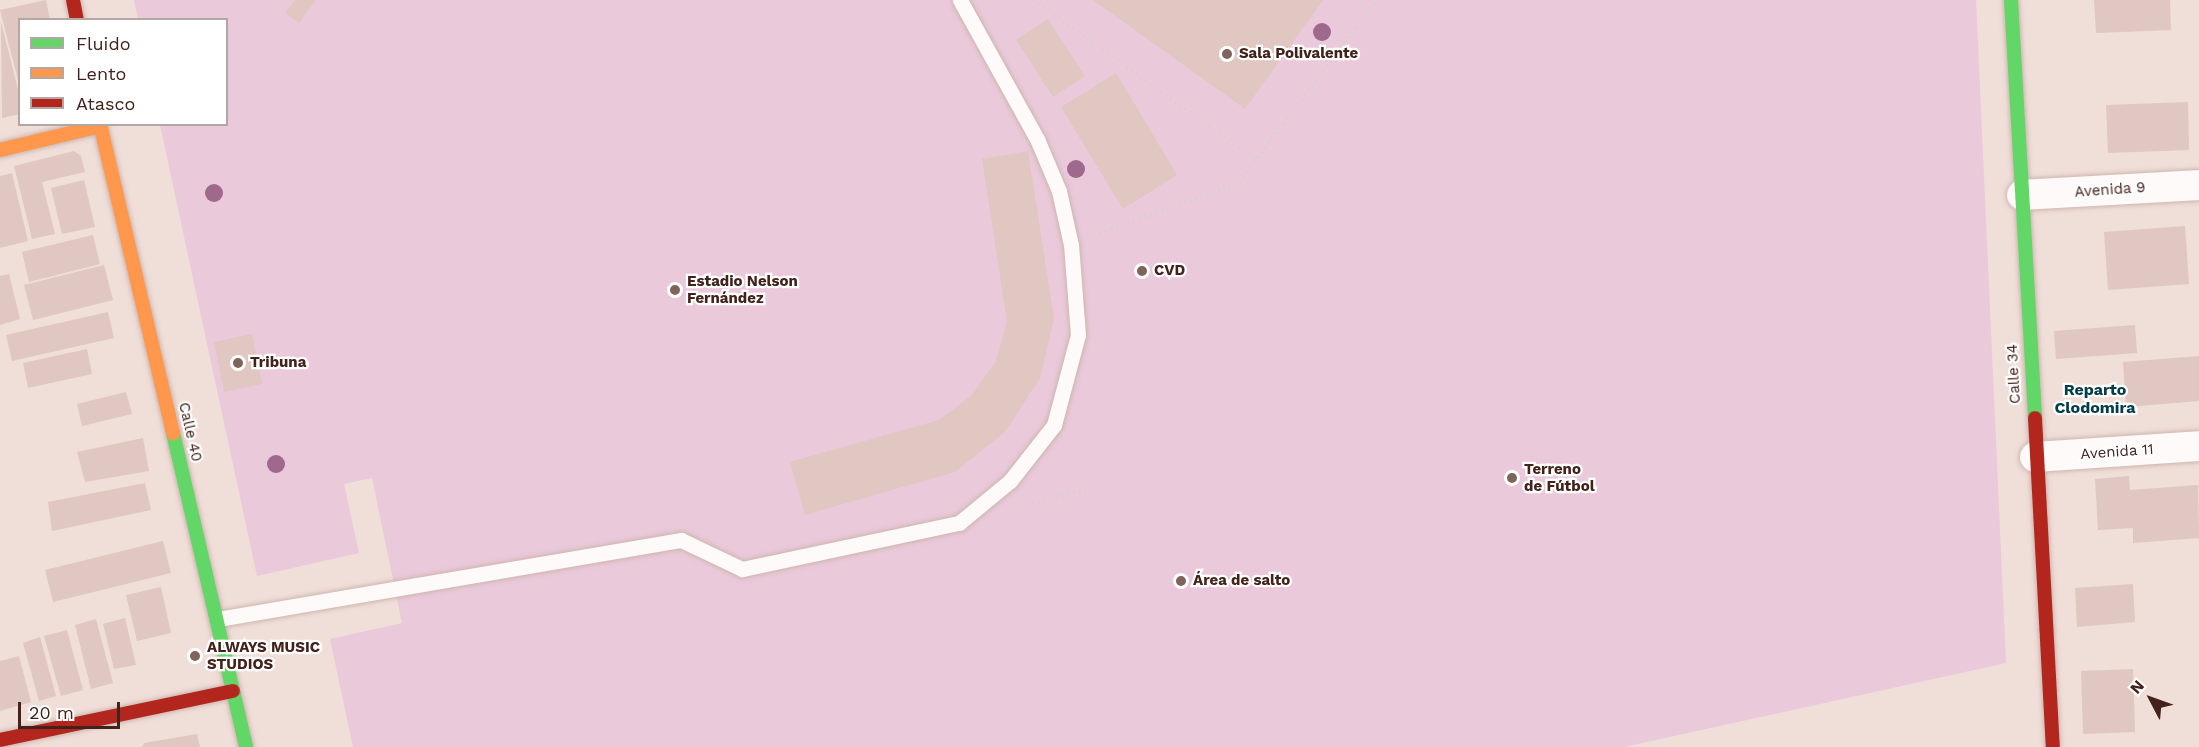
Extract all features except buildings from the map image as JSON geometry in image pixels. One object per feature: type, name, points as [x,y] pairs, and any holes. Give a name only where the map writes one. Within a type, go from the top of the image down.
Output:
[{"type":"street","points":[[73,0],[77,18]]},
{"type":"street","name":"Calle 34","points":[[2011,0],[2053,747]]},
{"type":"street","points":[[0,150],[96,126]]},
{"type":"street","name":"Calle 40","points":[[100,126],[218,619],[246,747]]},
{"type":"street","name":"Avenida 9","points":[[2022,195],[2199,184]]},
{"type":"street","name":"Avenida 11","points":[[2035,457],[2199,447]]},
{"type":"street","points":[[0,740],[233,691]]},
{"type":"lane","points":[[218,619],[681,540],[742,569],[959,523],[1010,481],[1054,425],[1078,335],[1071,245],[1059,190],[1037,139],[960,0]]},
{"type":"path","points":[[1034,0],[1256,160]]},
{"type":"path","points":[[1071,245],[1240,182],[1377,0]]},
{"type":"path","points":[[1016,508],[1097,486]]},
{"type":"shaded area","name":"CVD","points":[[134,0],[1976,0],[2006,663],[1624,747],[353,747],[330,639],[402,623],[372,478],[344,484],[359,553],[257,576],[160,126],[228,126],[228,18],[138,18]]},
{"type":"traffic: fast","points":[[2011,0],[2035,418]]},
{"type":"traffic: fast","points":[[173,433],[246,747]]},
{"type":"traffic: slow","points":[[100,126],[173,433]]},
{"type":"traffic: slow","points":[[0,150],[100,126]]},
{"type":"traffic: jam","points":[[73,0],[77,18]]},
{"type":"traffic: jam","points":[[2035,418],[2053,747]]},
{"type":"traffic: jam","points":[[0,740],[233,691]]},
{"type":"place","name":"Sala Polivalente","points":[[1227,54]]},
{"type":"place","name":"CVD","points":[[1142,271]]},
{"type":"place","name":"Estadio Nelson Fernández","points":[[675,290]]},
{"type":"place","name":"Tribuna","points":[[238,363]]},
{"type":"place","name":"Terreno de Fútbol","points":[[1512,478]]},
{"type":"place","name":"Área de salto","points":[[1181,581]]},
{"type":"place","name":"ALWAYS MUSIC STUDIOS","points":[[195,656]]},
{"type":"district","name":"Reparto Clodomira","points":[[2095,399]]}]
